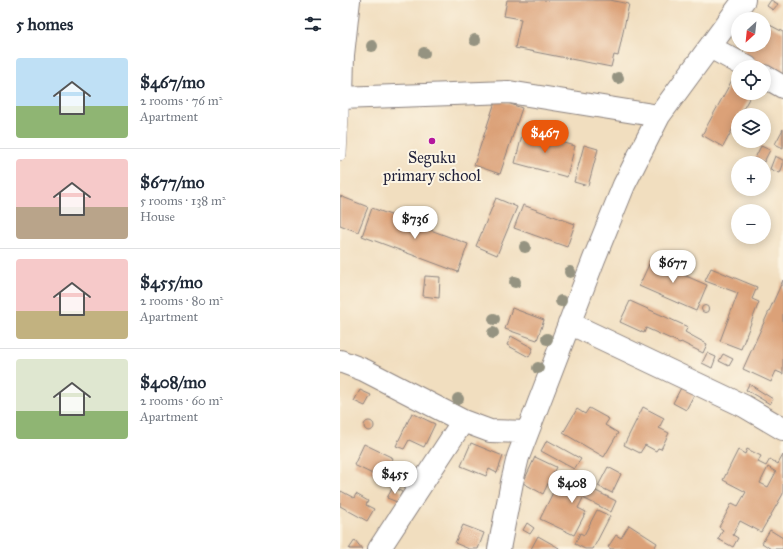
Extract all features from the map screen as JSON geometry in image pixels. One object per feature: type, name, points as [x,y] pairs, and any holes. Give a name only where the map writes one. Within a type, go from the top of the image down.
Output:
[{"type":"street","points":[[349,0],[343,55],[341,98],[509,92],[659,116]]},
{"type":"street","points":[[499,549],[512,482],[527,432],[624,185],[659,116],[744,0]]},
{"type":"street","points":[[710,46],[735,60]]},
{"type":"street","points":[[771,80],[783,87]]},
{"type":"street","points":[[569,323],[744,406],[783,429]]},
{"type":"street","points":[[340,361],[364,370],[463,421],[490,431],[527,432]]},
{"type":"street","points":[[378,549],[463,421]]},
{"type":"lane","points":[[340,154],[342,116],[341,98]]},
{"type":"building","points":[[507,0],[610,0],[629,4],[618,56],[614,55],[611,67],[515,48],[521,19],[504,16]]},
{"type":"building","points":[[771,0],[778,4],[773,10],[767,6]]},
{"type":"building","points":[[771,26],[783,32],[783,76],[771,70],[771,60],[753,60],[742,54],[743,52],[771,52]]},
{"type":"building","points":[[731,82],[731,100],[748,100],[744,108],[731,108],[731,132],[723,147],[702,135]]},
{"type":"building","points":[[496,99],[522,108],[500,174],[474,165]]},
{"type":"building","points":[[783,129],[783,148],[775,144]]},
{"type":"building","points":[[523,131],[575,146],[567,177],[515,163]]},
{"type":"building","points":[[584,145],[598,149],[588,186],[574,182]]},
{"type":"building","points":[[760,148],[770,150],[767,156],[756,156]]},
{"type":"building","points":[[775,156],[783,160],[780,173],[771,169]]},
{"type":"building","points":[[340,196],[368,207],[358,232],[340,225]]},
{"type":"building","points":[[496,198],[517,207],[497,255],[476,246]]},
{"type":"building","points":[[523,205],[575,224],[567,247],[514,228]]},
{"type":"building","points":[[372,208],[468,244],[458,272],[362,236]]},
{"type":"building","points":[[652,258],[665,264],[667,261],[681,267],[679,273],[707,285],[696,311],[639,286]]},
{"type":"building","points":[[711,268],[757,287],[752,299],[759,302],[741,349],[720,341],[738,293],[705,281]]},
{"type":"building","points":[[425,276],[440,277],[439,298],[423,296]]},
{"type":"building","points":[[783,280],[783,374],[776,371],[771,382],[743,369]]},
{"type":"building","points":[[630,301],[688,327],[685,332],[707,344],[703,353],[681,342],[680,343],[646,328],[644,333],[620,322]]},
{"type":"building","points":[[705,305],[708,306],[708,312],[705,313],[702,312],[701,309],[702,306]]},
{"type":"building","points":[[512,308],[544,320],[537,340],[505,329]]},
{"type":"building","points":[[511,336],[533,348],[529,357],[507,345]]},
{"type":"building","points":[[707,353],[716,357],[712,368],[702,363]]},
{"type":"building","points":[[723,354],[733,359],[729,366],[719,361]]},
{"type":"building","points":[[683,384],[696,391],[686,410],[673,403]]},
{"type":"building","points":[[749,384],[773,399],[770,404],[746,390]]},
{"type":"building","points":[[360,390],[371,395],[365,406],[354,401]]},
{"type":"building","points":[[643,407],[664,418],[659,428],[669,433],[661,449],[658,448],[656,451],[645,445],[640,453],[624,445]]},
{"type":"building","points":[[589,408],[609,419],[605,425],[618,433],[604,457],[563,433],[577,409],[585,414]]},
{"type":"building","points":[[412,413],[435,424],[424,447],[409,440],[404,449],[396,446]]},
{"type":"building","points":[[367,421],[371,421],[374,426],[371,431],[367,431],[364,428],[364,424]]},
{"type":"building","points":[[547,440],[581,459],[574,469],[541,451]]},
{"type":"building","points":[[471,443],[503,456],[497,473],[489,469],[486,476],[461,466]]},
{"type":"building","points":[[364,444],[393,458],[388,468],[394,471],[389,482],[354,465]]},
{"type":"building","points":[[747,449],[761,456],[758,462],[766,466],[770,459],[778,464],[783,455],[783,494],[761,532],[740,521],[733,535],[738,538],[733,547],[718,539],[723,530],[719,527],[732,503],[738,506],[746,492],[723,480],[738,450],[745,454]],"holes":[[[768,467],[776,472],[768,487],[760,483]]]},
{"type":"building","points":[[535,457],[556,467],[543,494],[523,483]]},
{"type":"building","points":[[608,467],[621,474],[612,493],[598,486]]},
{"type":"building","points":[[562,474],[616,501],[611,512],[583,498],[578,508],[586,512],[574,535],[540,519]]},
{"type":"building","points":[[393,487],[402,492],[397,502],[387,498]]},
{"type":"building","points":[[341,491],[354,498],[356,494],[368,501],[366,505],[374,509],[367,521],[340,506]]},
{"type":"building","points":[[597,510],[610,516],[593,549],[585,549],[575,544],[580,533],[584,535]]},
{"type":"building","points":[[527,523],[534,528],[530,534],[523,530]]},
{"type":"building","points":[[463,525],[484,533],[478,549],[469,549],[455,543]]},
{"type":"building","points":[[629,525],[657,543],[654,549],[611,549],[608,547],[616,535],[621,538]]},
{"type":"building","points":[[770,530],[783,538],[783,549],[771,549],[762,543]]},
{"type":"building","points":[[538,536],[561,549],[531,549]]},
{"type":"building","points":[[355,540],[362,549],[349,549]]},
{"type":"place","name":"Seguku primary school","points":[[432,141]]}]
